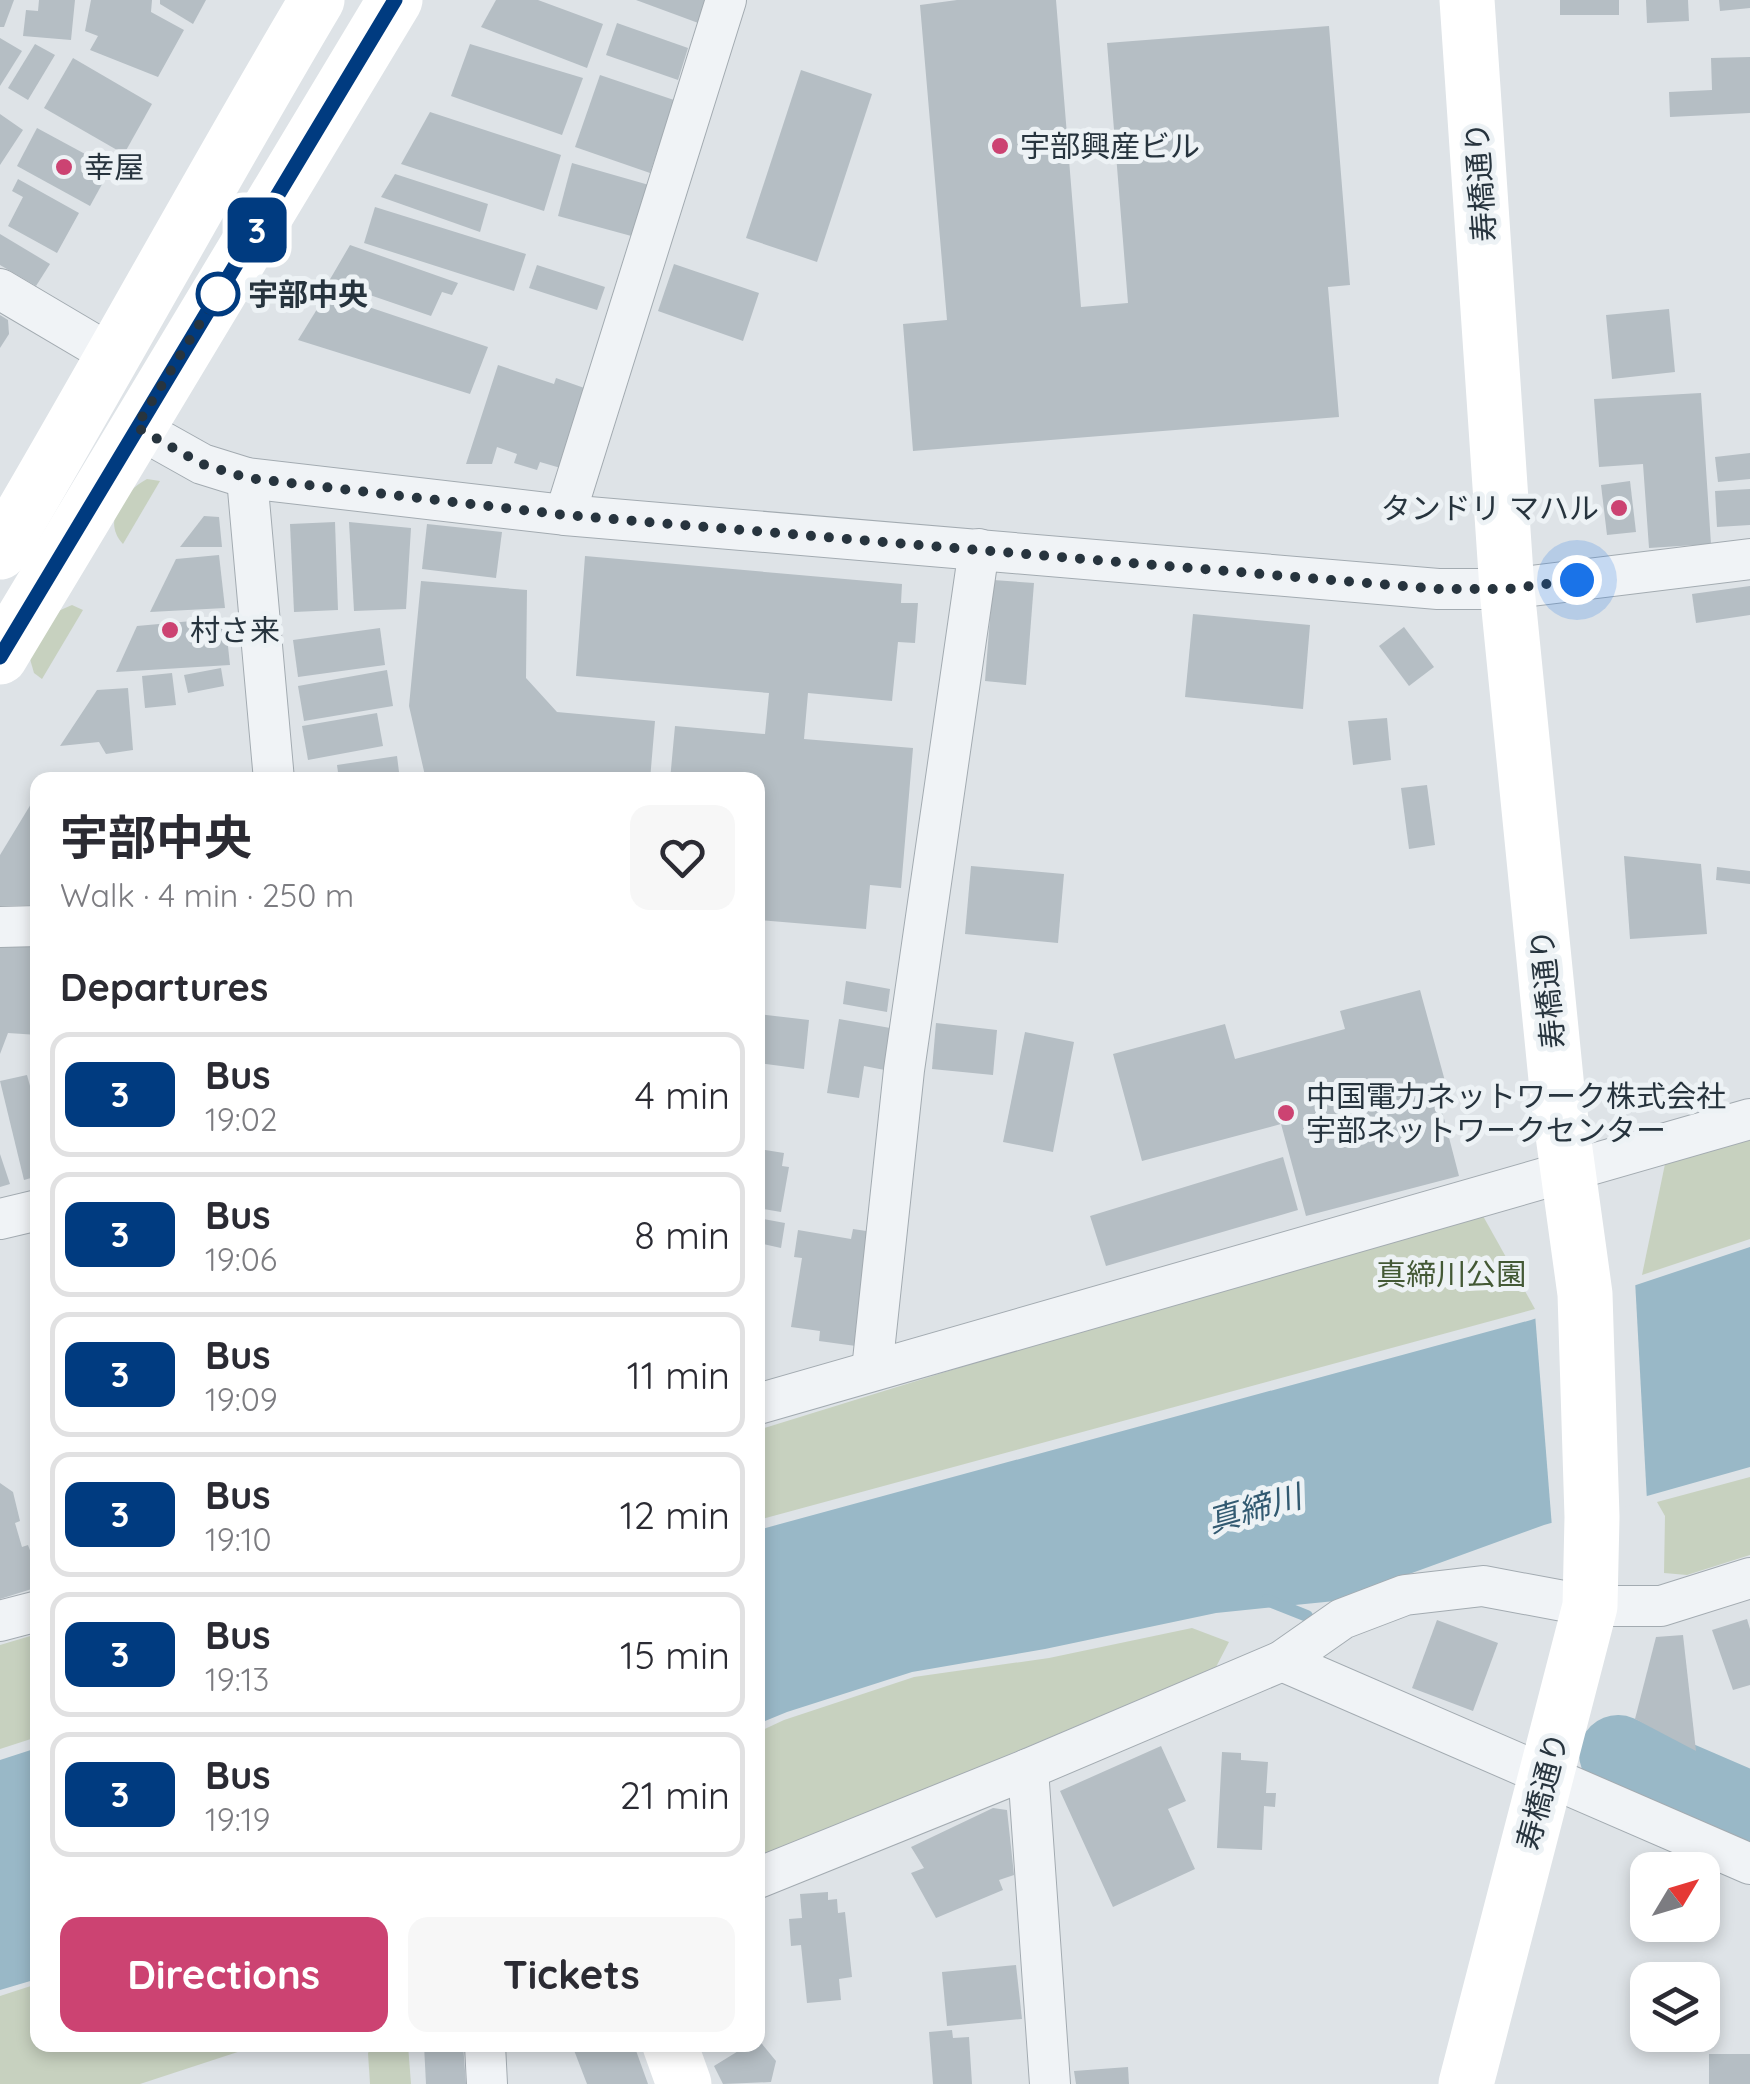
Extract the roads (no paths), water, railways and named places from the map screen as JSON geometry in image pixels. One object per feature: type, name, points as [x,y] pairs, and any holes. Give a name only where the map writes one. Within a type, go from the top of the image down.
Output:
[{"type":"street","points":[[0,552],[317,0]]},
{"type":"street","points":[[0,657],[395,0]]},
{"type":"street","points":[[565,515],[726,0]]},
{"type":"street","name":"寿橋通り","points":[[1466,2084],[1590,1606],[1592,1517],[1585,1294],[1558,1099],[1508,589],[1468,0]]},
{"type":"street","points":[[0,289],[115,357]]},
{"type":"street","points":[[136,427],[202,464],[247,478],[565,515],[1438,589],[1508,589],[1750,559]]},
{"type":"street","points":[[247,478],[273,772]]},
{"type":"street","points":[[872,1370],[904,1070],[978,549]]},
{"type":"street","points":[[0,927],[30,926]]},
{"type":"street","points":[[765,1402],[1750,1119]]},
{"type":"street","points":[[0,1219],[30,1212]]},
{"type":"street","points":[[765,1875],[1282,1661],[1342,1619],[1404,1595],[1483,1586],[1590,1606],[1660,1606],[1750,1578]]},
{"type":"street","points":[[0,1621],[30,1612]]},
{"type":"street","points":[[1282,1661],[1750,1864]]},
{"type":"street","points":[[1028,1769],[1050,2084]]},
{"type":"street","points":[[485,2052],[487,2084]]},
{"type":"street","points":[[673,2052],[684,2084]]},
{"type":"water","name":"真締川","points":[[1750,1247],[1750,1467],[1544,1525],[1335,1601],[1216,1613],[912,1672],[765,1721],[765,1528],[1531,1320]]},
{"type":"water","points":[[30,1750],[30,1981],[0,1990],[0,1760]]},
{"type":"waterway","points":[[1267,1600],[1307,1616]]},
{"type":"waterway","points":[[1618,1754],[1750,1811]]},
{"type":"place","name":"宇部興産ビル","points":[[1000,146]]},
{"type":"place","name":"幸屋","points":[[64,167]]},
{"type":"place","name":"宇部中央","points":[[218,294]]},
{"type":"place","name":"タンドリ マハル","points":[[1619,508]]},
{"type":"place","name":"村さ来","points":[[170,630]]},
{"type":"place","name":"中国電力ネットワーク株式会社 宇部ネットワークセンター","points":[[1286,1113]]},
{"type":"park label","name":"真締川公園","points":[[1451,1274]]}]
